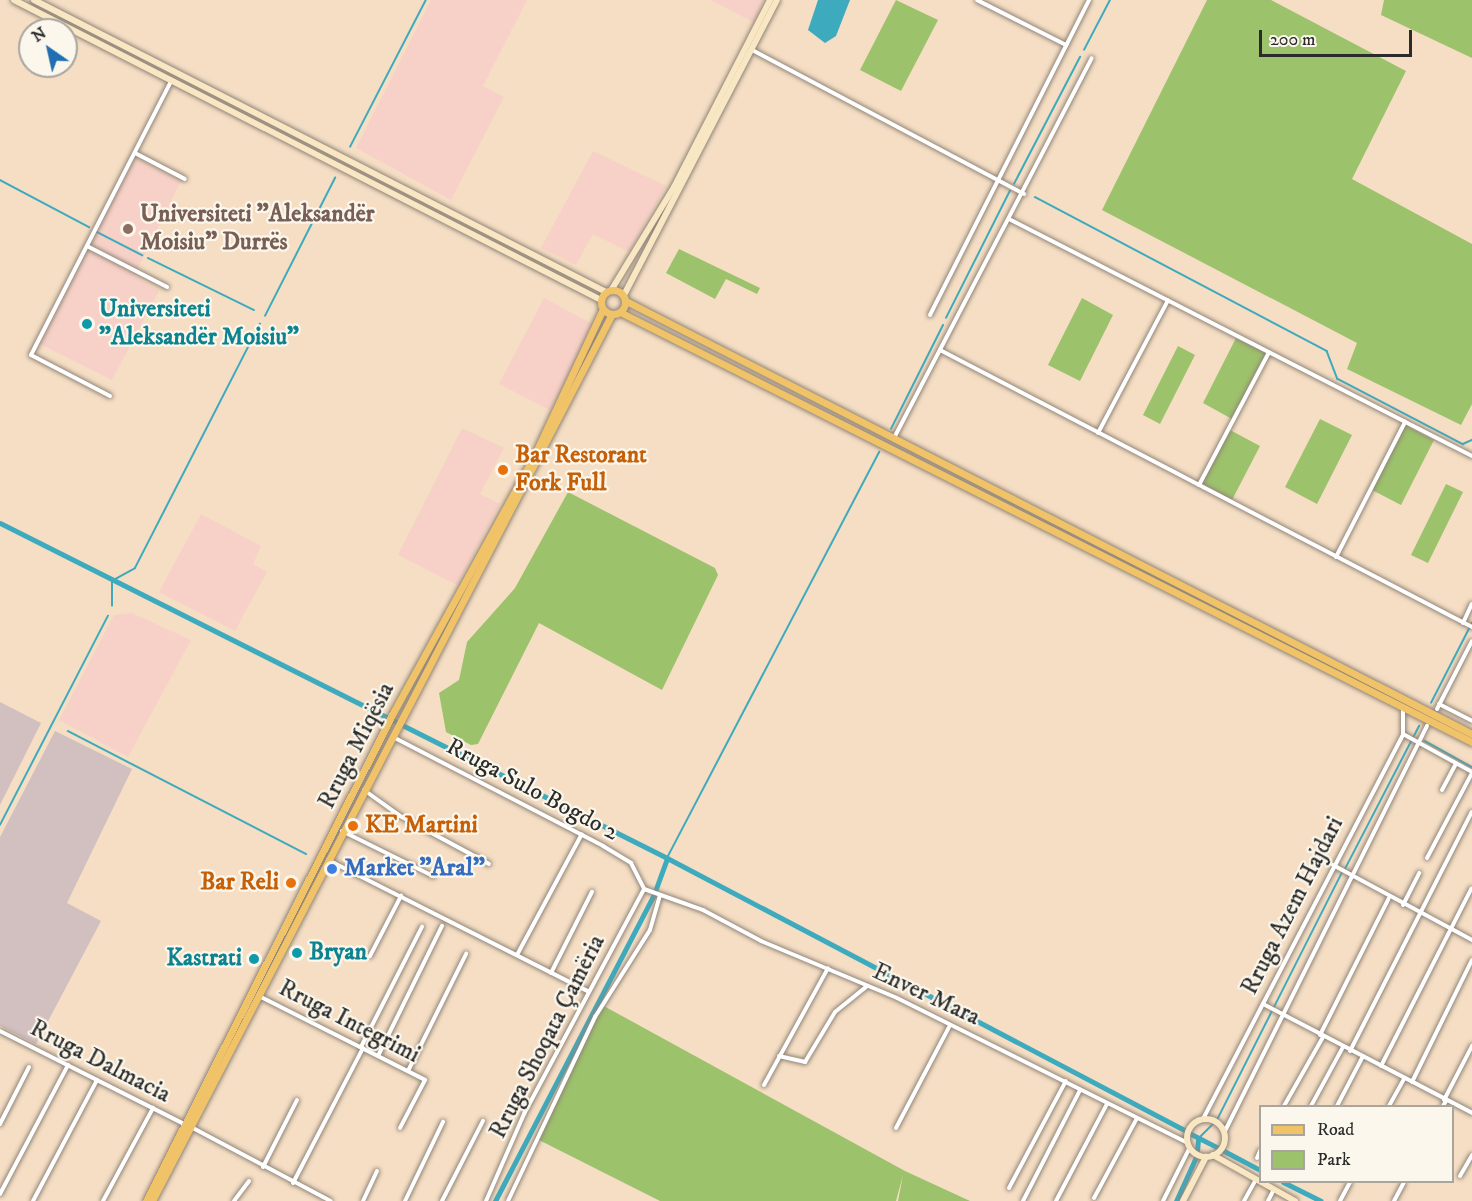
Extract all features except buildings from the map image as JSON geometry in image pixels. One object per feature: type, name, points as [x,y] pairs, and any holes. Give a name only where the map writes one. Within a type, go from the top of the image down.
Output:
[{"type":"main road","points":[[1472,734],[893,439],[625,298],[609,291],[601,300],[603,309],[616,313],[1472,742]]},
{"type":"main road","name":"Rruga Miqësia","points":[[396,716],[625,298]]},
{"type":"main road","name":"Rruga Miqësia","points":[[146,1201],[258,996],[363,790],[396,716],[535,454],[603,309]]},
{"type":"main road","name":"Rruga Miqësia","points":[[152,1201],[187,1125],[389,732]]},
{"type":"street","points":[[14,0],[601,300]]},
{"type":"street","points":[[34,0],[609,291],[674,187],[770,0]]},
{"type":"street","points":[[625,298],[777,0]]},
{"type":"street","points":[[977,0],[1066,45]]},
{"type":"street","points":[[930,315],[1089,0]]},
{"type":"street","points":[[752,50],[1024,194]]},
{"type":"street","points":[[893,439],[1011,220],[1092,58]]},
{"type":"street","points":[[110,396],[32,355],[172,80]]},
{"type":"street","points":[[135,153],[185,179]]},
{"type":"street","points":[[1011,220],[1472,456]]},
{"type":"street","points":[[87,246],[167,287]]},
{"type":"street","points":[[1098,433],[1168,300]]},
{"type":"street","points":[[940,350],[1472,627]]},
{"type":"street","points":[[1199,485],[1269,352]]},
{"type":"street","points":[[1336,557],[1405,422]]},
{"type":"street","points":[[1464,623],[1472,604]]},
{"type":"street","points":[[1472,640],[1438,707],[1472,721]]},
{"type":"street","name":"Rruga Azem Hajdari","points":[[1189,1145],[1190,1128],[1203,1119],[1403,734],[1403,707]]},
{"type":"street","name":"Rruga Azem Hajdari","points":[[1183,1201],[1210,1156],[1222,1148],[1224,1132],[1348,875],[1427,726]]},
{"type":"street","name":"Rruga Sulo Bogdo 2","points":[[389,732],[582,834],[631,864],[645,890]]},
{"type":"street","points":[[1403,734],[1472,773],[1426,858]]},
{"type":"street","points":[[1443,790],[1456,764]]},
{"type":"street","points":[[363,790],[489,864]]},
{"type":"street","points":[[1350,1051],[1472,812]]},
{"type":"street","points":[[342,831],[433,876]]},
{"type":"street","points":[[516,955],[582,834]]},
{"type":"street","points":[[327,860],[589,992]]},
{"type":"street","points":[[1333,865],[1389,898],[1472,940]]},
{"type":"street","points":[[1403,905],[1419,873]]},
{"type":"street","points":[[1381,1066],[1470,889]]},
{"type":"street","name":"Enver Mara","points":[[645,890],[703,910],[828,968],[1066,1081],[1136,1120],[1189,1145]]},
{"type":"street","name":"Rruga Shoqata Çamëria","points":[[486,1201],[517,1128],[645,890]]},
{"type":"street","points":[[551,973],[592,892]]},
{"type":"street","points":[[370,956],[401,896]]},
{"type":"street","points":[[508,1201],[595,1017],[617,990],[650,930],[660,897]]},
{"type":"street","points":[[1285,1105],[1389,898]]},
{"type":"street","points":[[378,1056],[442,926]]},
{"type":"street","points":[[293,1183],[422,927]]},
{"type":"street","points":[[408,1071],[466,954]]},
{"type":"street","points":[[1412,1082],[1472,960]]},
{"type":"street","points":[[764,1085],[828,968]]},
{"type":"street","points":[[779,1056],[805,1062],[832,1015],[866,987]]},
{"type":"street","name":"Rruga Integrimi","points":[[258,996],[425,1080],[400,1128]]},
{"type":"street","points":[[1263,1004],[1472,1113]]},
{"type":"street","points":[[896,1128],[949,1027]]},
{"type":"street","name":"Rruga Dalmacia","points":[[0,1031],[187,1125],[293,1183],[331,1201]]},
{"type":"street","points":[[1444,1105],[1472,1046]]},
{"type":"street","points":[[1312,1105],[1342,1047]]},
{"type":"street","points":[[1338,1105],[1363,1056]]},
{"type":"street","points":[[0,1194],[68,1065]]},
{"type":"street","points":[[0,1124],[29,1067]]},
{"type":"street","points":[[1390,1105],[1404,1079]]},
{"type":"street","points":[[33,1201],[97,1080]]},
{"type":"street","points":[[1009,1188],[1066,1081]]},
{"type":"street","points":[[1023,1201],[1080,1089]]},
{"type":"street","points":[[263,1167],[297,1100]]},
{"type":"street","points":[[1056,1201],[1107,1104]]},
{"type":"street","points":[[103,1201],[153,1108]]},
{"type":"street","points":[[1203,1119],[1218,1123],[1224,1132]]},
{"type":"street","points":[[442,1201],[483,1120]]},
{"type":"street","points":[[1094,1198],[1136,1120]]},
{"type":"street","points":[[405,1201],[443,1122]]},
{"type":"street","points":[[1163,1201],[1189,1145],[1259,1181]]},
{"type":"street","points":[[1257,1158],[1259,1153]]},
{"type":"street","points":[[1460,1176],[1472,1155]]},
{"type":"street","points":[[363,1201],[377,1171]]},
{"type":"street","points":[[1244,1201],[1256,1179]]},
{"type":"street","points":[[234,1201],[249,1181]]},
{"type":"street","points":[[1263,1183],[1295,1201]]},
{"type":"street","points":[[1340,1201],[1349,1183]]},
{"type":"street","points":[[1394,1201],[1403,1183]]},
{"type":"street","points":[[1268,1201],[1274,1190]]},
{"type":"shaded area","points":[[431,0],[527,0],[483,86],[504,97],[451,200],[356,148]]},
{"type":"shaded area","points":[[710,0],[764,0],[753,22]]},
{"type":"shaded area","points":[[593,151],[666,186],[629,252],[593,234],[576,265],[541,248]]},
{"type":"shaded area","name":"Universiteti \"Aleksandër Moisiu\" Durrës","points":[[135,157],[181,181],[134,276],[159,291],[112,380],[40,344]]},
{"type":"shaded area","points":[[544,298],[594,325],[550,410],[499,384]]},
{"type":"shaded area","points":[[462,428],[504,448],[480,494],[500,504],[457,585],[398,555]]},
{"type":"shaded area","points":[[201,514],[261,546],[253,564],[267,572],[235,631],[159,592]]},
{"type":"shaded area","points":[[132,613],[191,640],[128,757],[59,720],[114,615]]},
{"type":"shaded area","points":[[0,702],[41,723],[0,805]]},
{"type":"shaded area","points":[[55,731],[132,769],[67,903],[101,921],[36,1044],[0,1026],[0,837]]},
{"type":"green space","points":[[896,0],[938,20],[901,91],[860,70]]},
{"type":"green space","points":[[1207,0],[1271,0],[1406,71],[1352,179],[1472,244],[1472,404],[1461,425],[1347,369],[1357,343],[1102,210]]},
{"type":"green space","points":[[1384,0],[1472,0],[1472,58],[1381,15]]},
{"type":"green space","points":[[679,249],[760,288],[757,294],[726,279],[715,299],[666,273]]},
{"type":"green space","points":[[1082,298],[1113,315],[1080,381],[1048,365]]},
{"type":"green space","points":[[1236,338],[1266,353],[1232,419],[1203,403]]},
{"type":"green space","points":[[1178,346],[1195,355],[1160,424],[1143,415]]},
{"type":"green space","points":[[1320,419],[1352,435],[1317,504],[1285,487]]},
{"type":"green space","points":[[1405,425],[1434,440],[1401,505],[1372,490]]},
{"type":"green space","points":[[1230,430],[1260,446],[1232,500],[1202,484]]},
{"type":"green space","points":[[1446,484],[1463,492],[1428,563],[1411,555]]},
{"type":"green space","points":[[568,492],[715,568],[718,575],[662,690],[539,623],[478,744],[471,745],[446,732],[439,693],[459,680],[467,642],[515,588]]},
{"type":"green space","points":[[602,1005],[905,1171],[970,1201],[898,1201],[903,1175],[896,1201],[660,1201],[535,1138]]},
{"type":"water","points":[[818,0],[850,0],[836,36],[825,43],[808,30]]},
{"type":"waterway","points":[[350,147],[426,0]]},
{"type":"waterway","points":[[1084,50],[1110,0]]},
{"type":"waterway","points":[[1014,184],[1080,57]]},
{"type":"waterway","points":[[265,316],[335,178]]},
{"type":"waterway","points":[[0,180],[89,227]]},
{"type":"waterway","points":[[946,318],[1010,191]]},
{"type":"waterway","points":[[1035,197],[1327,351],[1338,379],[1463,444],[1472,440]]},
{"type":"waterway","points":[[97,232],[142,255]]},
{"type":"waterway","points":[[148,258],[254,310]]},
{"type":"waterway","points":[[112,606],[112,581],[135,568],[260,324]]},
{"type":"waterway","points":[[891,429],[943,325]]},
{"type":"waterway","points":[[667,858],[879,452]]},
{"type":"waterway","points":[[0,523],[667,858],[1186,1131]]},
{"type":"waterway","points":[[0,825],[108,616]]},
{"type":"waterway","points":[[1431,703],[1472,623]]},
{"type":"waterway","points":[[1345,869],[1419,726]]},
{"type":"waterway","points":[[68,731],[306,854]]},
{"type":"waterway","points":[[1425,741],[1472,767]]},
{"type":"waterway","points":[[495,1201],[654,894],[667,858]]},
{"type":"waterway","points":[[1217,1120],[1342,873]]},
{"type":"waterway","points":[[1198,1139],[1213,1124]]},
{"type":"waterway","points":[[1191,1134],[1218,1148]]},
{"type":"waterway","points":[[1197,1151],[1198,1139]]},
{"type":"waterway","points":[[1224,1151],[1259,1169]]},
{"type":"waterway","points":[[1176,1201],[1196,1157]]},
{"type":"waterway","points":[[1285,1183],[1321,1201]]},
{"type":"place","name":"Universiteti \"Aleksandër Moisiu\" Durrës","points":[[128,229]]},
{"type":"place","name":"Universiteti \"Aleksandër Moisiu\"","points":[[87,324]]},
{"type":"place","name":"Bar Restorant Fork Full","points":[[503,470]]},
{"type":"place","name":"KE Martini","points":[[353,826]]},
{"type":"place","name":"Market \"Aral\"","points":[[332,869]]},
{"type":"place","name":"Bar Reli","points":[[291,883]]},
{"type":"place","name":"Bryan","points":[[297,953]]},
{"type":"place","name":"Kastrati","points":[[254,959]]}]
